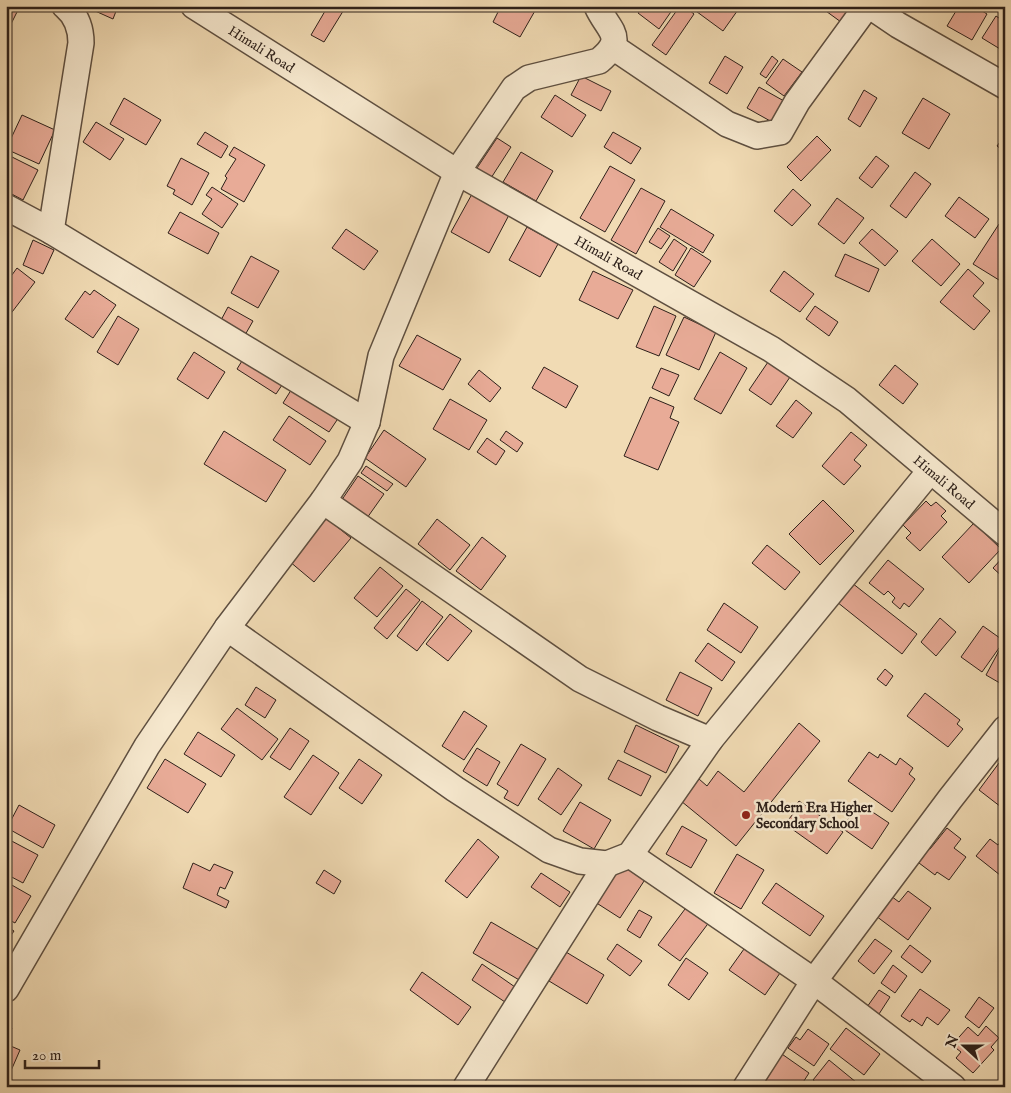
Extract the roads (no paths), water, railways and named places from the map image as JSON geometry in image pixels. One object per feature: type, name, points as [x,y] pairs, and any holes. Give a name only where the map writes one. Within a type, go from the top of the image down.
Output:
[{"type":"street","points":[[51,231],[81,43],[81,31],[74,13],[65,6]]},
{"type":"street","name":"Himali Road","points":[[194,6],[456,172],[771,349],[847,400],[1005,533]]},
{"type":"street","points":[[9,975],[147,746],[227,628],[323,501],[350,461],[367,422],[381,356],[456,172],[514,88],[529,78],[599,62],[613,47],[615,38],[613,31],[606,24],[596,6]]},
{"type":"street","points":[[613,47],[727,124],[757,136],[780,132],[797,102],[868,6],[1005,86]]},
{"type":"street","points":[[6,207],[51,231],[367,422]]},
{"type":"street","points":[[466,1087],[618,860],[710,740],[930,471]]},
{"type":"street","points":[[323,501],[580,679],[658,718],[710,740]]},
{"type":"street","points":[[227,628],[455,789],[549,850],[580,861],[618,860],[814,981],[953,1087]]},
{"type":"street","points":[[746,1087],[814,981],[950,799],[1005,729]]},
{"type":"place","name":"Modern Era Higher Secondary School","points":[[746,815]]}]
